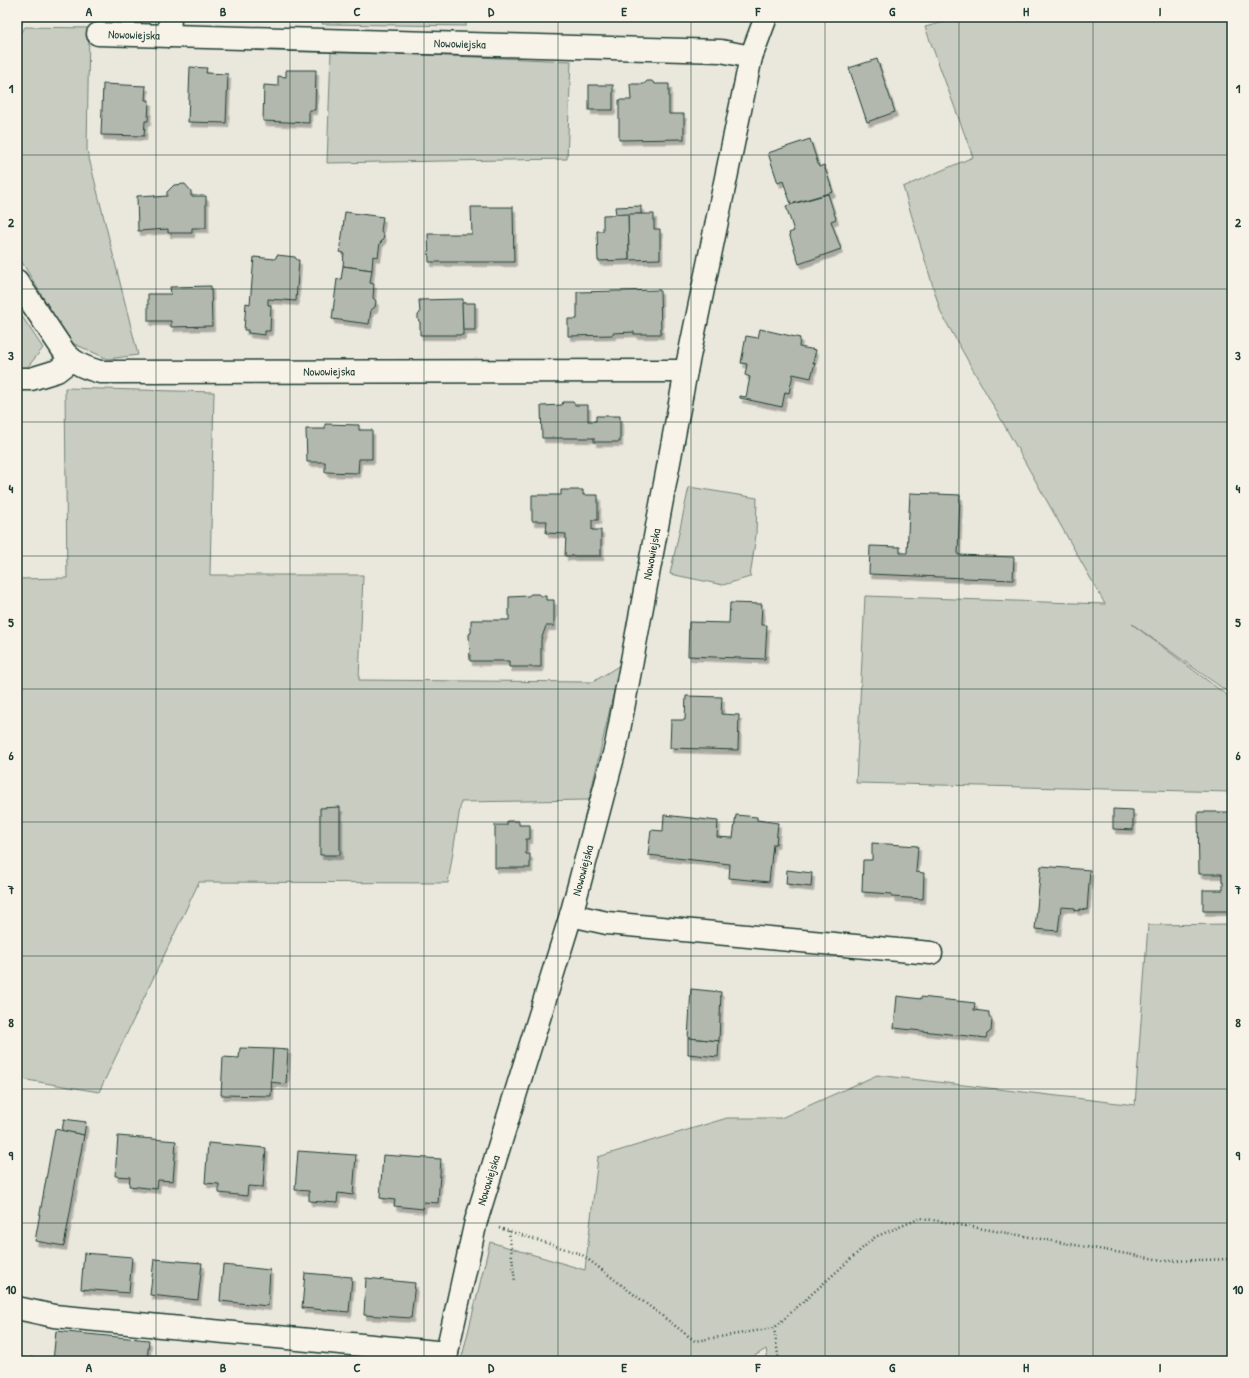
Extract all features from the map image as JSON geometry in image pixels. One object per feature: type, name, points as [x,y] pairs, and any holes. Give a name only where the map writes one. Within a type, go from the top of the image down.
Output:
[{"type":"street","name":"Nowowiejska","points":[[446,1357],[476,1221],[571,914],[616,746],[686,371],[751,58],[766,17]]},
{"type":"street","name":"Nowowiejska","points":[[98,34],[169,27],[713,50],[751,58]]},
{"type":"street","name":"Nowowiejska","points":[[17,281],[65,354],[82,367],[100,372],[686,371]]},
{"type":"street","points":[[17,379],[31,379],[57,371],[71,360]]},
{"type":"street","points":[[571,914],[607,923],[931,953]]},
{"type":"street","points":[[17,1308],[54,1316],[446,1357]]},
{"type":"path","points":[[476,1221],[580,1254],[695,1341],[774,1328],[875,1237],[921,1218],[1167,1261],[1232,1259]]},
{"type":"path","points":[[509,1232],[515,1282]]},
{"type":"path","points":[[774,1328],[779,1361]]},
{"type":"shaded area","points":[[17,17],[24,17],[18,36],[25,27],[89,28],[87,150],[138,355],[108,359],[70,342],[17,254]]},
{"type":"shaded area","points":[[323,17],[466,17],[466,26],[322,24]]},
{"type":"shaded area","points":[[963,17],[1232,17],[1232,695],[1132,624],[1232,699],[1232,792],[856,783],[865,596],[1105,604],[941,313],[903,187],[973,157],[925,27]]},
{"type":"shaded area","points":[[331,51],[571,61],[567,159],[327,163]]},
{"type":"shaded area","points":[[17,309],[43,348],[26,369],[17,369]]},
{"type":"shaded area","points":[[65,388],[214,392],[210,575],[363,575],[359,680],[593,682],[620,665],[589,800],[461,802],[448,883],[199,882],[99,1092],[21,1079],[17,1080],[17,579],[67,578]]},
{"type":"shaded area","points":[[689,487],[757,498],[756,535],[750,577],[723,585],[670,574]]},
{"type":"shaded area","points":[[1232,924],[1232,1361],[768,1361],[766,1349],[746,1361],[461,1361],[490,1242],[585,1270],[598,1157],[727,1118],[781,1118],[877,1075],[1135,1105],[1148,925]]},
{"type":"building","points":[[877,59],[895,112],[867,122],[849,68]]},
{"type":"building","points":[[190,67],[207,68],[206,73],[228,74],[226,123],[188,122]]},
{"type":"building","points":[[286,70],[316,70],[315,110],[309,110],[309,123],[263,121],[264,85],[278,86],[278,76],[286,77]]},
{"type":"building","points":[[647,81],[652,81],[655,84],[669,84],[669,114],[684,114],[684,139],[619,140],[619,100],[631,100],[630,84],[644,84]]},
{"type":"building","points":[[103,84],[146,86],[145,100],[149,100],[148,121],[145,121],[144,136],[101,135]]},
{"type":"building","points":[[589,85],[613,85],[613,110],[589,110]]},
{"type":"building","points":[[810,139],[819,167],[824,165],[833,192],[791,204],[783,181],[778,183],[768,153]]},
{"type":"building","points":[[185,184],[191,191],[191,196],[206,196],[206,228],[192,228],[192,233],[168,233],[168,229],[138,231],[137,196],[167,196],[167,192],[174,185]]},
{"type":"building","points":[[828,194],[836,219],[831,221],[841,249],[799,264],[789,233],[794,231],[786,206]]},
{"type":"building","points":[[641,206],[641,214],[616,215],[615,207]]},
{"type":"building","points":[[471,207],[513,207],[514,262],[429,262],[428,234],[472,234]]},
{"type":"building","points":[[345,212],[383,217],[381,231],[384,235],[383,240],[380,243],[378,257],[373,256],[372,270],[343,266],[344,253],[340,252]]},
{"type":"building","points":[[628,214],[654,214],[654,229],[660,229],[660,259],[629,260]]},
{"type":"building","points":[[628,214],[629,260],[598,261],[597,231],[603,231],[603,215]]},
{"type":"building","points":[[277,255],[295,257],[299,260],[296,301],[268,299],[268,305],[271,305],[270,331],[265,331],[265,335],[248,333],[248,330],[244,330],[246,303],[250,304],[254,257],[275,259]]},
{"type":"building","points":[[343,266],[372,270],[370,283],[374,284],[373,298],[376,301],[375,307],[371,310],[369,324],[332,319],[337,279],[341,280]]},
{"type":"building","points":[[211,286],[212,326],[171,327],[171,321],[148,321],[148,294],[171,294],[170,287]]},
{"type":"building","points":[[660,290],[661,334],[634,334],[634,332],[613,333],[613,335],[568,336],[568,319],[577,319],[577,292]]},
{"type":"building","points":[[463,299],[463,335],[420,335],[420,322],[418,320],[418,315],[420,313],[419,300]]},
{"type":"building","points":[[462,303],[475,303],[475,330],[463,330]]},
{"type":"building","points":[[760,329],[800,338],[799,347],[816,350],[813,363],[815,363],[811,378],[793,374],[789,393],[785,392],[782,407],[740,398],[740,396],[746,397],[750,377],[745,375],[747,364],[741,363],[746,336],[758,338]]},
{"type":"building","points":[[563,402],[573,402],[575,405],[588,405],[588,421],[596,421],[596,416],[620,416],[620,442],[594,442],[594,438],[542,438],[541,406],[562,405]]},
{"type":"building","points":[[325,424],[359,425],[359,430],[372,430],[372,459],[359,459],[358,473],[325,472],[325,462],[307,462],[306,429],[325,429]]},
{"type":"building","points":[[561,490],[583,490],[583,495],[598,495],[598,520],[592,520],[592,530],[601,530],[601,556],[565,556],[566,534],[546,533],[547,521],[532,521],[532,495],[561,495]]},
{"type":"building","points":[[910,493],[960,495],[958,555],[1014,557],[1013,580],[869,574],[870,546],[900,547],[900,553],[907,553]]},
{"type":"building","points":[[531,594],[546,596],[546,600],[554,600],[554,626],[546,626],[541,640],[541,667],[509,667],[509,661],[470,661],[469,634],[471,633],[471,620],[509,620],[509,597],[528,596]]},
{"type":"building","points":[[730,603],[762,604],[761,625],[767,625],[765,659],[688,656],[689,622],[729,623]]},
{"type":"building","points":[[686,696],[722,697],[721,714],[739,715],[738,750],[670,748],[671,720],[685,720]]},
{"type":"building","points":[[340,807],[340,855],[320,855],[320,808]]},
{"type":"building","points":[[1113,809],[1133,810],[1133,830],[1113,829]]},
{"type":"building","points":[[1198,812],[1232,812],[1232,911],[1203,911],[1203,890],[1223,890],[1223,882],[1222,874],[1199,874]]},
{"type":"building","points":[[664,815],[718,821],[717,837],[733,838],[736,815],[757,817],[757,820],[778,823],[776,844],[773,844],[769,882],[729,878],[730,864],[648,855],[651,830],[663,831]]},
{"type":"building","points":[[507,821],[519,821],[519,825],[530,825],[530,839],[526,839],[526,854],[530,854],[530,868],[495,868],[495,825],[507,825]]},
{"type":"building","points":[[872,843],[918,846],[916,872],[924,873],[923,899],[892,897],[892,894],[862,892],[863,860],[872,860]]},
{"type":"building","points":[[1041,866],[1090,870],[1087,910],[1080,909],[1079,911],[1075,910],[1075,908],[1061,907],[1058,931],[1035,929]]},
{"type":"building","points":[[787,870],[812,873],[811,887],[786,884]]},
{"type":"building","points":[[691,989],[721,992],[719,1041],[688,1038]]},
{"type":"building","points":[[897,996],[975,1003],[974,1010],[989,1012],[989,1016],[992,1020],[991,1031],[987,1034],[986,1038],[894,1028]]},
{"type":"building","points":[[688,1038],[719,1041],[718,1057],[688,1054]]},
{"type":"building","points":[[240,1048],[273,1049],[271,1096],[221,1095],[223,1057],[239,1058]]},
{"type":"building","points":[[273,1049],[288,1050],[286,1084],[271,1082]]},
{"type":"building","points":[[64,1119],[86,1122],[84,1135],[62,1131]]},
{"type":"building","points":[[55,1129],[84,1135],[64,1246],[35,1241]]},
{"type":"building","points":[[118,1136],[176,1141],[173,1181],[158,1180],[157,1189],[129,1186],[130,1177],[115,1176]]},
{"type":"building","points":[[208,1143],[266,1148],[263,1187],[248,1186],[247,1196],[219,1193],[219,1184],[205,1183]]},
{"type":"building","points":[[298,1151],[356,1155],[353,1195],[338,1193],[337,1203],[309,1201],[309,1191],[295,1190]]},
{"type":"building","points":[[383,1155],[441,1159],[438,1203],[424,1202],[423,1209],[394,1206],[395,1200],[380,1198]]},
{"type":"building","points":[[84,1253],[132,1257],[129,1293],[81,1289]]},
{"type":"building","points":[[154,1259],[202,1263],[198,1300],[150,1295]]},
{"type":"building","points":[[223,1265],[270,1270],[268,1306],[220,1301]]},
{"type":"building","points":[[305,1273],[352,1277],[349,1312],[302,1308]]},
{"type":"building","points":[[366,1278],[415,1283],[411,1318],[364,1315]]},
{"type":"building","points":[[56,1331],[149,1340],[147,1361],[53,1361]]},
{"type":"building","points":[[17,1356],[30,1359],[31,1357],[34,1358],[33,1361],[17,1361]]}]
